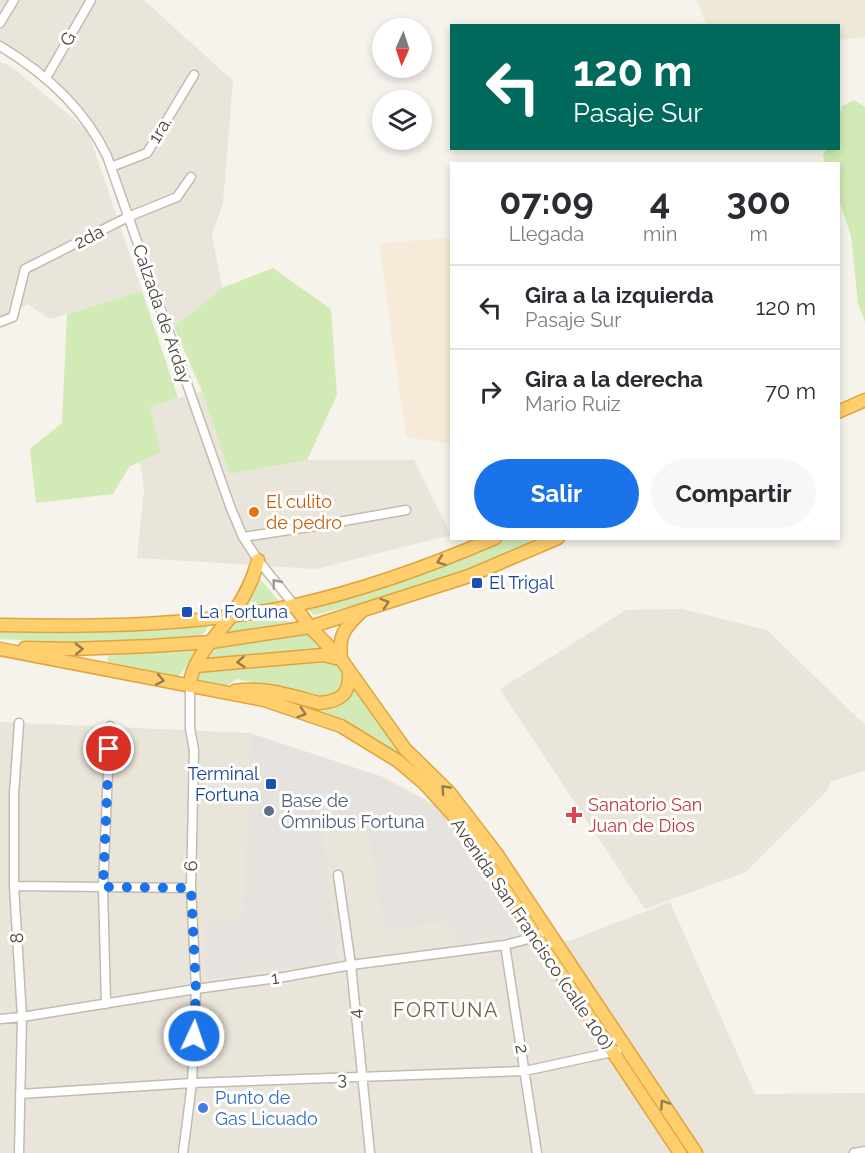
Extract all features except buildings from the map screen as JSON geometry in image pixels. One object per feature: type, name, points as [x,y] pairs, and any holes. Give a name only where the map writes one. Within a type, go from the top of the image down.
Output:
[{"type":"highway","points":[[840,411],[865,400]]},
{"type":"highway","points":[[0,625],[70,626],[187,621],[231,616],[294,605],[334,595],[415,571],[490,540]]},
{"type":"highway","points":[[0,648],[72,649],[211,642],[310,627],[469,576],[553,540]]},
{"type":"highway","points":[[190,686],[196,666],[251,583],[258,560]]},
{"type":"highway","points":[[294,605],[310,627]]},
{"type":"highway","points":[[225,693],[252,689],[319,704],[338,699],[347,691],[350,682],[340,651],[342,636],[347,626],[363,610]]},
{"type":"highway","points":[[259,611],[280,612],[310,627]]},
{"type":"highway","name":"Avenida San Francisco (calle 100)","points":[[310,627],[345,664],[405,750],[449,792],[496,853],[696,1153]]},
{"type":"highway","name":"Avenida San Francisco (calle 100)","points":[[0,648],[264,700],[341,726],[398,761],[424,783],[454,816],[486,860],[680,1153]]},
{"type":"highway","points":[[196,666],[323,655],[345,664]]},
{"type":"street","points":[[0,23],[14,0]]},
{"type":"street","name":"G","points":[[46,78],[91,0]]},
{"type":"street","name":"Calzada de Arday","points":[[0,46],[23,60],[58,88],[97,135],[111,167],[230,506],[243,537],[294,605]]},
{"type":"street","name":"1ra.","points":[[111,167],[147,153],[194,75]]},
{"type":"street","name":"2da","points":[[0,322],[13,317],[25,269],[128,217],[177,197],[191,177]]},
{"type":"street","points":[[243,537],[406,510]]},
{"type":"street","name":"6","points":[[183,1153],[192,1083],[196,990],[191,888],[194,750],[189,729],[190,686]]},
{"type":"street","name":"8","points":[[18,723],[14,794],[14,886],[22,1017],[19,1153]]},
{"type":"street","points":[[106,1004],[103,887],[110,726]]},
{"type":"street","name":"4","points":[[338,875],[351,965],[370,1153]]},
{"type":"street","points":[[14,886],[191,888]]},
{"type":"street","name":"1","points":[[0,1019],[351,965],[505,945],[536,937],[547,929]]},
{"type":"street","name":"2","points":[[505,945],[537,1153]]},
{"type":"street","name":"3","points":[[20,1094],[192,1083],[525,1071],[626,1048]]},
{"type":"street","points":[[854,1153],[865,1151]]},
{"type":"shaded area","points":[[0,0],[144,0],[233,81],[223,204],[212,234],[222,288],[174,327],[109,148],[21,57],[0,46]]},
{"type":"shaded area","points":[[695,0],[865,0],[865,37],[840,40],[840,24],[706,24]]},
{"type":"shaded area","points":[[0,62],[12,67],[88,131],[142,291],[50,319],[27,304],[0,325]]},
{"type":"shaded area","points":[[450,238],[450,444],[406,437],[379,243]]},
{"type":"shaded area","points":[[202,391],[230,474],[307,460],[414,460],[450,535],[316,569],[137,558],[144,490],[140,462],[161,452],[150,407]]},
{"type":"shaded area","points":[[682,609],[767,630],[865,725],[865,771],[831,781],[826,792],[746,872],[645,909],[500,689],[626,610]]},
{"type":"shaded area","points":[[0,722],[250,733],[242,919],[206,979],[321,829],[368,821],[450,921],[458,944],[521,933],[569,941],[670,902],[755,1094],[865,1093],[865,1153],[0,1153]]},
{"type":"shaded area","points":[[250,733],[383,777],[440,808],[521,933],[458,944],[449,921],[384,930],[367,821],[322,829],[338,960],[206,979],[205,923],[242,919]]},
{"type":"green space","points":[[854,100],[865,107],[865,322],[858,304],[851,236],[840,203],[840,162],[825,162],[823,156],[826,150],[840,150],[842,106]]},
{"type":"green space","points":[[273,268],[331,309],[337,395],[307,460],[230,474],[202,391],[174,327],[222,288]]},
{"type":"green space","points":[[142,291],[178,398],[150,407],[161,452],[129,467],[113,494],[36,503],[30,449],[62,423],[67,314]]},
{"type":"green space","points":[[502,540],[541,540],[439,580],[387,597],[314,615],[304,606],[429,569]]},
{"type":"green space","points":[[260,579],[279,601],[239,609]]},
{"type":"green space","points":[[264,616],[281,616],[290,622],[229,634],[225,630],[233,622]]},
{"type":"green space","points":[[208,627],[198,637],[72,643],[0,639],[0,630],[76,633]]},
{"type":"green space","points":[[302,630],[311,636],[322,649],[207,659],[212,646]]},
{"type":"green space","points":[[195,649],[198,652],[177,678],[109,665],[107,659],[111,654]]},
{"type":"green space","points":[[318,659],[332,662],[338,666],[343,675],[341,684],[330,697],[237,679],[224,687],[196,680],[198,671]]},
{"type":"green space","points":[[355,686],[448,798],[491,854],[488,856],[399,757],[348,723],[306,705],[322,707],[340,703]]},
{"type":"place","name":"El culito de pedro","points":[[254,512]]},
{"type":"place","name":"El Trigal","points":[[477,583]]},
{"type":"place","name":"La Fortuna","points":[[187,612]]},
{"type":"place","name":"Terminal Fortuna","points":[[271,784]]},
{"type":"place","name":"Base de Ómnibus Fortuna","points":[[269,811]]},
{"type":"place","name":"Sanatorio San Juan de Dios","points":[[574,815]]},
{"type":"place","name":"Punto de Gas Licuado","points":[[203,1108]]},
{"type":"district","name":"FORTUNA","points":[[446,1010]]},
{"type":"route","points":[[109,749],[103,887],[191,888],[196,990],[194,1036]]}]
